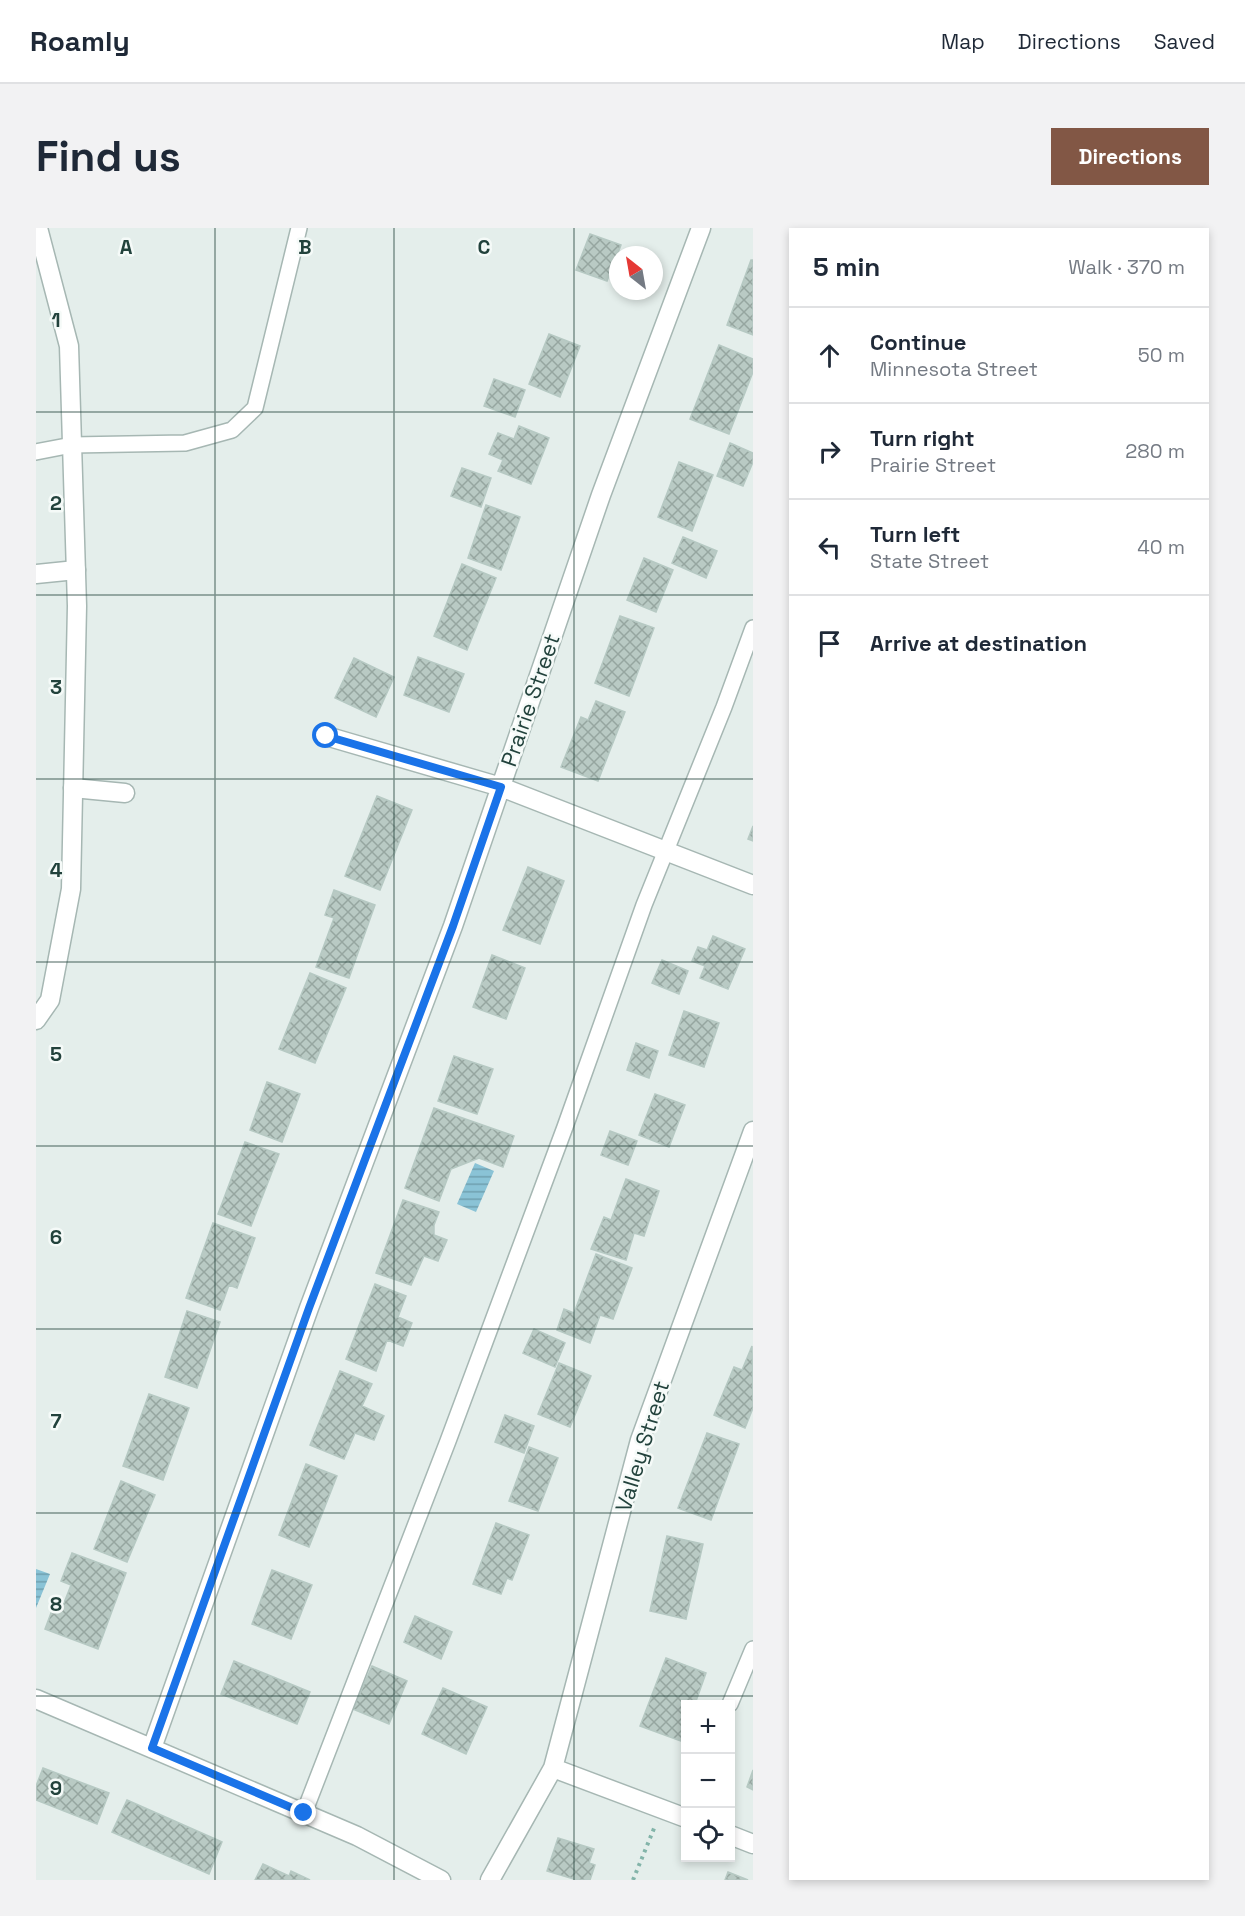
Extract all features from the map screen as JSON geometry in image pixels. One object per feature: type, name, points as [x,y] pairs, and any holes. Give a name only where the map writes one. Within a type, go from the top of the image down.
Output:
[{"type":"street","points":[[36,1020],[50,1000],[71,889],[77,606],[69,346],[38,228]]},
{"type":"street","name":"Prairie Street","points":[[152,1748],[309,1308],[453,926],[601,495],[701,228]]},
{"type":"street","points":[[36,574],[76,570]]},
{"type":"street","points":[[326,736],[501,787],[753,885]]},
{"type":"street","points":[[73,788],[125,793]]},
{"type":"street","name":"Valley Street","points":[[490,1880],[553,1768],[640,1440],[753,1131]]},
{"type":"street","points":[[36,1699],[357,1836],[441,1880]]},
{"type":"street","points":[[553,1768],[681,1816]]},
{"type":"street","points":[[735,1837],[753,1844]]},
{"type":"lane","points":[[36,452],[72,445],[185,443],[232,430],[255,408],[299,228]]},
{"type":"lane","points":[[304,1813],[452,1429],[565,1127],[644,905],[724,707],[753,628]]},
{"type":"lane","points":[[732,1700],[753,1649]]},
{"type":"path","points":[[633,1880],[662,1809]]},
{"type":"water","points":[[475,1163],[494,1171],[476,1212],[457,1204]]},
{"type":"water","points":[[36,1569],[50,1574],[36,1608]]},
{"type":"building","points":[[590,234],[621,245],[609,246],[607,281],[576,270]]},
{"type":"building","points":[[751,260],[753,260],[753,335],[727,325]]},
{"type":"building","points":[[549,334],[580,346],[560,397],[529,384]]},
{"type":"building","points":[[719,345],[753,359],[753,372],[729,434],[690,419]]},
{"type":"building","points":[[494,379],[525,390],[515,417],[484,406]]},
{"type":"building","points":[[519,426],[549,438],[531,484],[498,471],[503,460],[489,454],[498,433],[514,439]]},
{"type":"building","points":[[730,443],[753,453],[753,462],[743,486],[717,476]]},
{"type":"building","points":[[679,462],[713,475],[692,531],[658,517]]},
{"type":"building","points":[[462,468],[491,478],[481,507],[451,496]]},
{"type":"building","points":[[486,505],[520,517],[501,570],[468,558]]},
{"type":"building","points":[[683,537],[717,551],[706,578],[672,563]]},
{"type":"building","points":[[644,558],[673,570],[656,612],[627,600]]},
{"type":"building","points":[[462,564],[496,578],[467,650],[434,636]]},
{"type":"building","points":[[620,616],[654,628],[629,696],[595,683]]},
{"type":"building","points":[[418,657],[464,674],[449,712],[404,695]]},
{"type":"building","points":[[354,658],[394,677],[376,717],[335,698]]},
{"type":"building","points":[[596,701],[625,712],[598,781],[561,767],[581,717],[588,720]]},
{"type":"building","points":[[377,796],[412,810],[380,890],[345,876]]},
{"type":"building","points":[[753,826],[753,841],[748,839]]},
{"type":"building","points":[[528,867],[564,881],[540,944],[503,930]]},
{"type":"building","points":[[334,890],[375,905],[349,978],[316,967],[334,918],[325,915]]},
{"type":"building","points":[[713,936],[745,949],[728,989],[700,978],[705,966],[692,961],[698,947],[707,950]]},
{"type":"building","points":[[492,955],[525,968],[506,1019],[473,1007]]},
{"type":"building","points":[[662,960],[688,971],[679,994],[652,983]]},
{"type":"building","points":[[310,973],[346,988],[315,1063],[279,1049]]},
{"type":"building","points":[[684,1011],[719,1023],[704,1067],[669,1055]]},
{"type":"building","points":[[636,1043],[658,1051],[649,1078],[627,1070]]},
{"type":"building","points":[[454,1056],[493,1069],[477,1114],[438,1101]]},
{"type":"building","points":[[267,1082],[300,1094],[282,1142],[250,1130]]},
{"type":"building","points":[[655,1094],[685,1105],[669,1147],[639,1135]]},
{"type":"building","points":[[434,1108],[514,1136],[503,1167],[479,1158],[451,1169],[439,1201],[405,1188]]},
{"type":"building","points":[[610,1131],[637,1141],[628,1165],[601,1155]]},
{"type":"building","points":[[245,1142],[279,1154],[251,1226],[218,1214]]},
{"type":"building","points":[[626,1179],[659,1191],[644,1236],[634,1233],[626,1260],[591,1249],[604,1217],[611,1220]]},
{"type":"building","points":[[403,1200],[439,1212],[434,1225],[434,1235],[447,1240],[438,1261],[424,1256],[411,1285],[376,1273]]},
{"type":"building","points":[[213,1223],[255,1238],[237,1288],[229,1285],[220,1310],[186,1298]]},
{"type":"building","points":[[596,1254],[632,1268],[613,1319],[600,1315],[590,1343],[557,1330],[564,1309],[574,1313]]},
{"type":"building","points":[[375,1284],[406,1296],[398,1317],[412,1323],[403,1346],[387,1340],[376,1371],[346,1359]]},
{"type":"building","points":[[187,1311],[220,1322],[197,1388],[165,1377]]},
{"type":"building","points":[[534,1329],[565,1343],[555,1367],[523,1353]]},
{"type":"building","points":[[752,1346],[753,1408],[745,1428],[714,1415],[734,1367],[742,1370]]},
{"type":"building","points":[[559,1363],[591,1376],[570,1427],[538,1414]]},
{"type":"building","points":[[340,1371],[372,1384],[362,1406],[384,1416],[374,1440],[355,1433],[344,1459],[310,1445]]},
{"type":"building","points":[[149,1394],[189,1408],[163,1480],[123,1466]]},
{"type":"building","points":[[505,1415],[534,1426],[524,1453],[495,1442]]},
{"type":"building","points":[[707,1433],[739,1444],[711,1520],[678,1508]]},
{"type":"building","points":[[529,1447],[558,1458],[538,1511],[509,1501]]},
{"type":"building","points":[[306,1464],[337,1476],[309,1547],[279,1535]]},
{"type":"building","points":[[121,1481],[155,1495],[127,1562],[94,1549]]},
{"type":"building","points":[[496,1523],[529,1535],[512,1580],[507,1578],[501,1594],[473,1584]]},
{"type":"building","points":[[667,1536],[703,1544],[686,1619],[650,1611]]},
{"type":"building","points":[[72,1553],[126,1573],[98,1649],[45,1629],[54,1605],[62,1608],[71,1585],[61,1581]]},
{"type":"building","points":[[272,1570],[312,1585],[291,1639],[252,1624]]},
{"type":"building","points":[[415,1616],[452,1632],[441,1659],[404,1642]]},
{"type":"building","points":[[666,1658],[706,1673],[696,1700],[681,1700],[681,1741],[640,1726]]},
{"type":"building","points":[[234,1661],[310,1692],[297,1724],[221,1694]]},
{"type":"building","points":[[372,1666],[407,1681],[389,1724],[353,1709]]},
{"type":"building","points":[[443,1688],[487,1707],[466,1754],[422,1734]]},
{"type":"building","points":[[43,1768],[109,1793],[97,1824],[36,1800],[36,1786]]},
{"type":"building","points":[[753,1770],[753,1790],[747,1787]]},
{"type":"building","points":[[127,1800],[222,1842],[209,1874],[112,1832]]},
{"type":"building","points":[[558,1838],[594,1849],[589,1863],[595,1865],[590,1880],[577,1880],[547,1871]]},
{"type":"building","points":[[263,1864],[289,1876],[291,1871],[310,1880],[255,1880]]},
{"type":"building","points":[[728,1872],[748,1880],[725,1880]]},
{"type":"route","points":[[304,1813],[152,1748],[309,1308],[453,926],[501,787],[326,736]]}]
